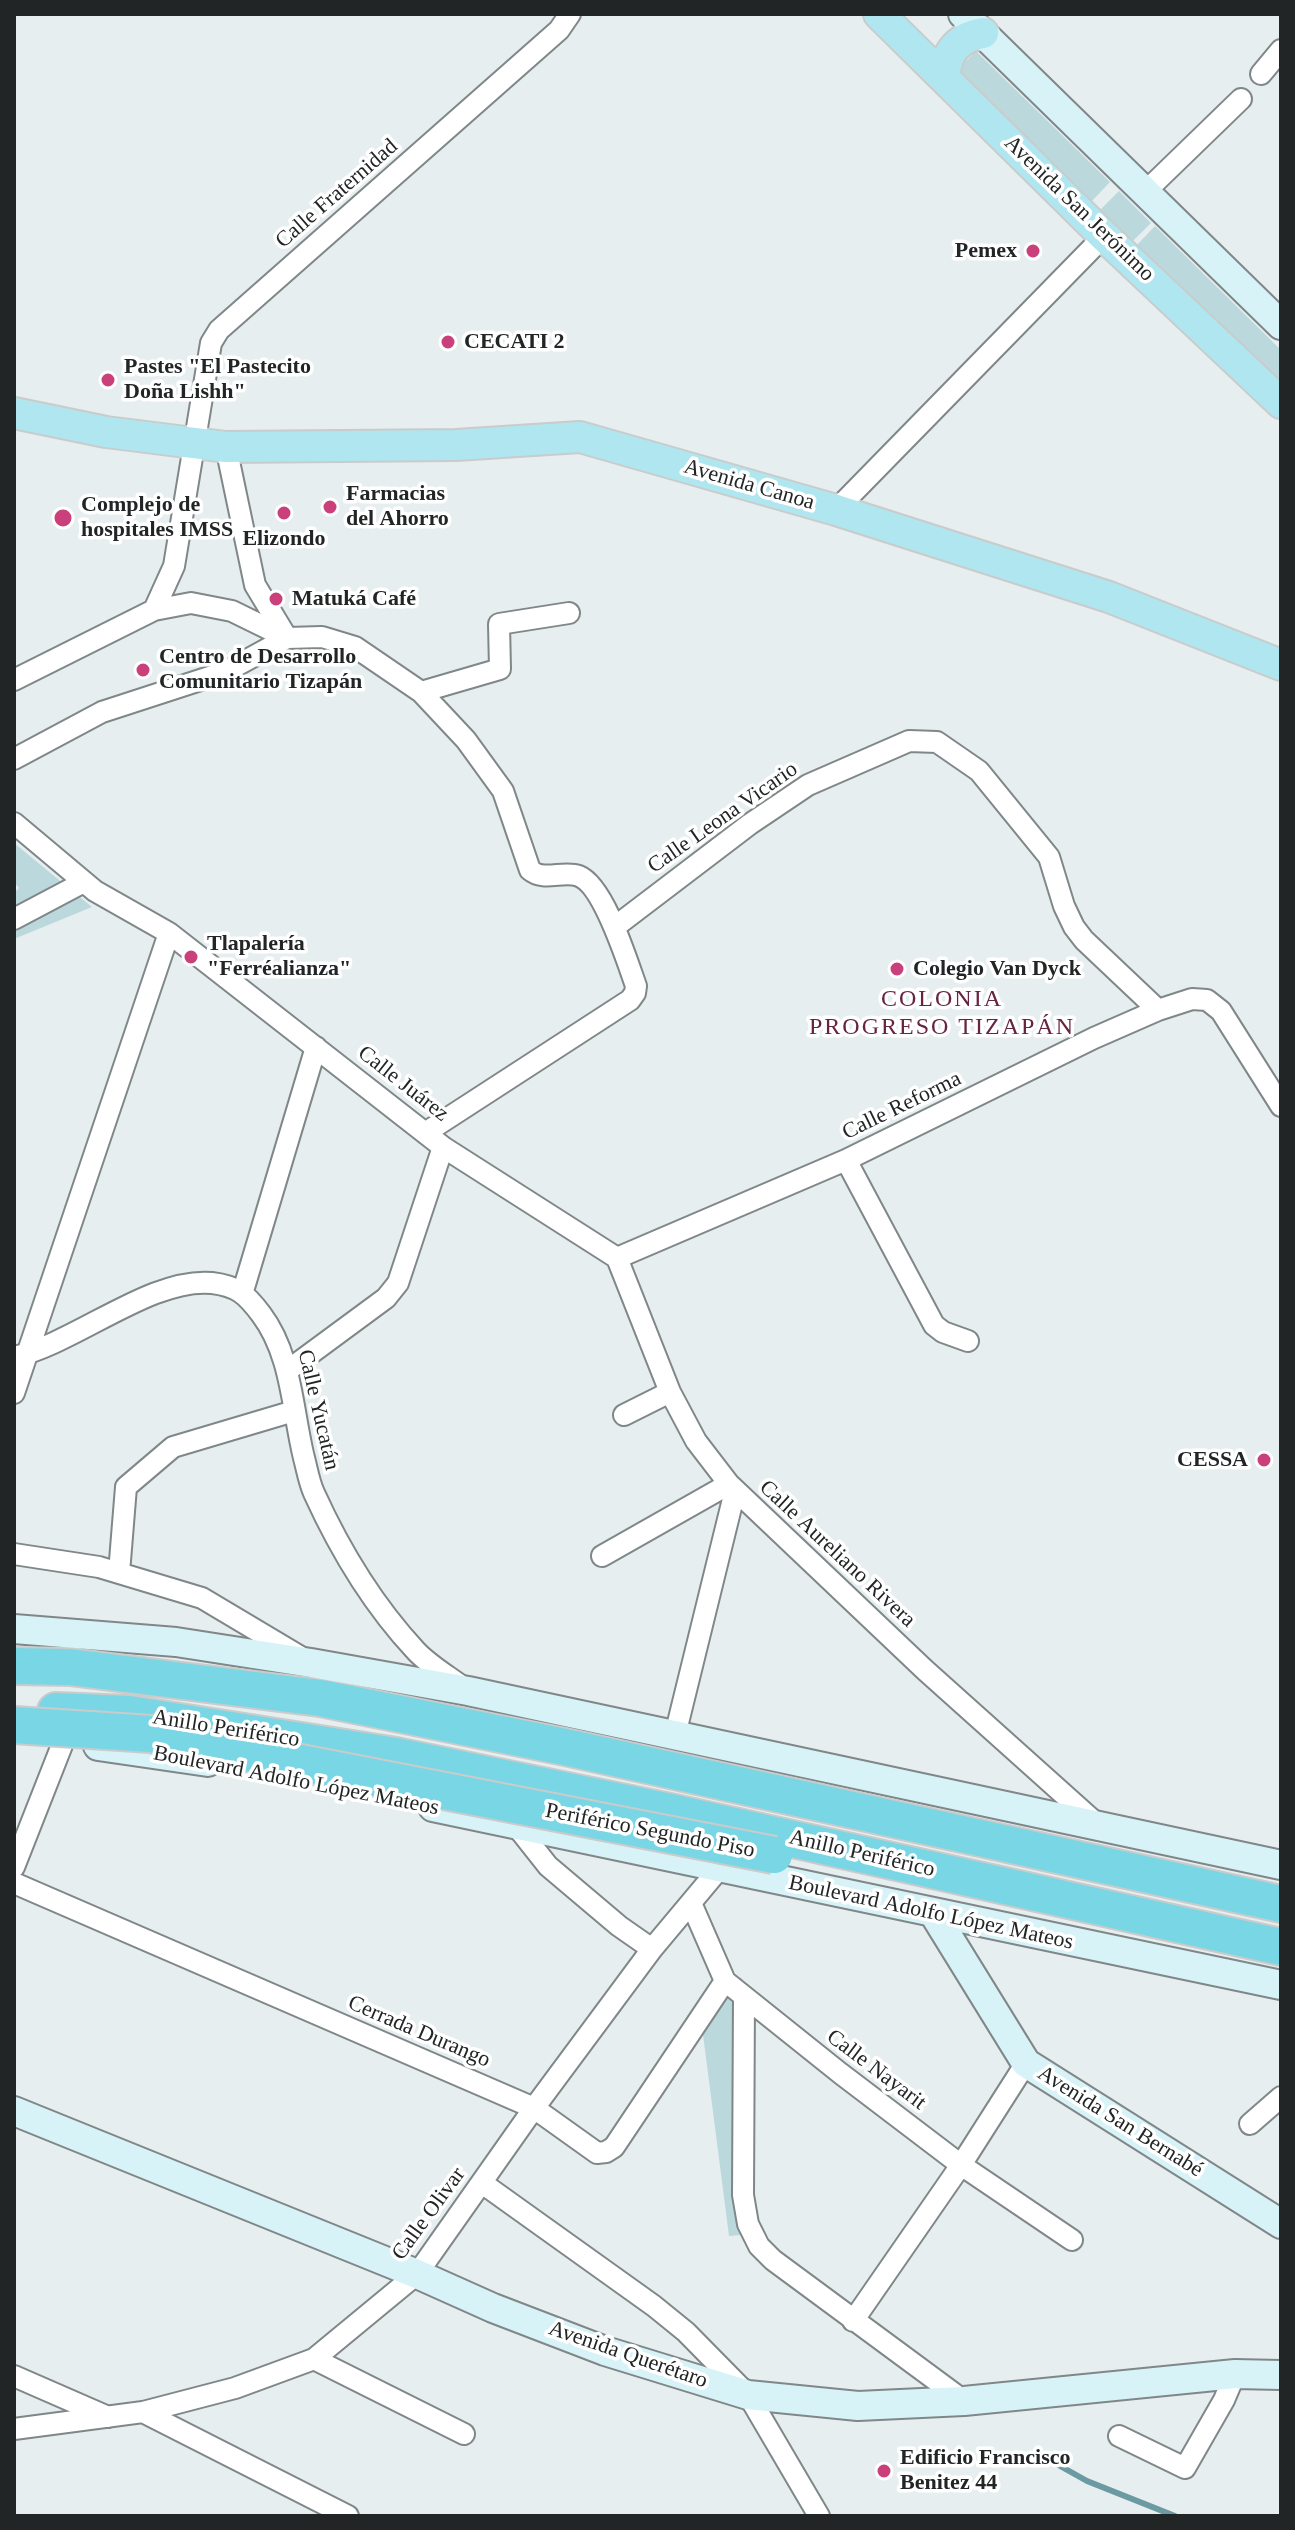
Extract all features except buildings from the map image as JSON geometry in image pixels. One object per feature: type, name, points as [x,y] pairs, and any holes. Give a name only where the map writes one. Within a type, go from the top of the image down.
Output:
[{"type":"highway","points":[[14,1652],[130,1653],[309,1678],[547,1723],[1110,1849],[1281,1882]]},
{"type":"highway","name":"Anillo Periférico","points":[[14,1666],[70,1667],[320,1698],[565,1747],[1281,1904]]},
{"type":"highway","name":"Anillo Periférico","points":[[14,1710],[129,1714],[396,1756],[675,1813],[1281,1947]]},
{"type":"highway","name":"Periférico Segundo Piso","points":[[14,1725],[151,1734],[774,1855],[1281,1968]]},
{"type":"highway","points":[[594,1841],[675,1813]]},
{"type":"main road","name":"Avenida San Jerónimo","points":[[879,14],[1104,236],[1281,403]]},
{"type":"main road","points":[[945,76],[945,66],[953,48],[972,35],[973,23]]},
{"type":"main road","points":[[973,23],[1281,325]]},
{"type":"main road","name":"Avenida Canoa","points":[[14,413],[106,432],[226,447],[456,445],[580,437],[836,510],[1109,597],[1281,665]]},
{"type":"main road","points":[[14,1629],[176,1642],[468,1691],[793,1758],[1101,1828],[1281,1865]]},
{"type":"main road","name":"Boulevard Adolfo López Mateos","points":[[14,1740],[64,1740],[260,1769],[719,1869],[1281,1985]]},
{"type":"main road","name":"Avenida San Bernabé","points":[[934,1914],[1026,2063],[1281,2224]]},
{"type":"main road","name":"Avenida Querétaro","points":[[14,2111],[417,2274],[493,2308],[605,2351],[748,2395],[858,2406],[964,2401],[1235,2374],[1281,2375]]},
{"type":"street","name":"Calle Fraternidad","points":[[154,610],[174,566],[211,343],[219,330],[559,30],[570,14]]},
{"type":"street","points":[[1261,74],[1281,50]]},
{"type":"street","points":[[1144,193],[1241,99]]},
{"type":"street","points":[[836,510],[1104,236]]},
{"type":"street","points":[[226,447],[255,585],[287,638]]},
{"type":"street","points":[[14,680],[154,610],[191,603],[232,611],[287,638]]},
{"type":"street","points":[[421,692],[500,669],[499,624],[569,613]]},
{"type":"street","points":[[14,759],[102,712],[225,672],[287,638],[322,637],[355,647],[421,692],[466,740],[503,791],[530,870],[539,875],[574,874],[586,880],[616,926],[636,986],[630,1000],[425,1133]]},
{"type":"street","name":"Calle Leona Vicario","points":[[616,926],[750,824],[808,785],[909,741],[937,742],[979,771],[1039,843],[1049,857],[1074,927],[1158,1010]]},
{"type":"street","name":"Calle Juárez","points":[[14,823],[84,882],[169,933],[443,1147],[617,1258]]},
{"type":"street","points":[[14,919],[84,882]]},
{"type":"street","points":[[14,1393],[20,1355],[169,933]]},
{"type":"street","name":"Calle Reforma","points":[[617,1258],[846,1160],[1094,1038],[1192,999],[1207,1000],[1221,1011],[1281,1106]]},
{"type":"street","points":[[20,1355],[56,1344],[123,1307],[172,1288],[210,1283],[243,1291],[316,1047]]},
{"type":"street","points":[[287,1371],[386,1298],[398,1283],[443,1147]]},
{"type":"street","points":[[846,1160],[934,1325],[968,1341]]},
{"type":"street","name":"Calle Aureliano Rivera","points":[[617,1258],[670,1392],[696,1441],[732,1488],[925,1670],[1101,1828]]},
{"type":"street","name":"Calle Yucatán","points":[[243,1291],[276,1335],[287,1371],[312,1490],[342,1546],[377,1602],[417,1653],[468,1691]]},
{"type":"street","points":[[624,1415],[670,1392]]},
{"type":"street","points":[[119,1573],[126,1487],[173,1447],[294,1411]]},
{"type":"street","points":[[602,1556],[732,1488]]},
{"type":"street","points":[[675,1735],[732,1488]]},
{"type":"street","points":[[14,1554],[99,1567],[202,1598],[311,1663]]},
{"type":"street","points":[[14,1867],[64,1740]]},
{"type":"street","points":[[514,1823],[548,1866],[619,1926],[652,1949]]},
{"type":"street","name":"Calle Olivar","points":[[14,2429],[143,2412],[235,2388],[314,2359],[417,2274],[534,2108],[652,1949],[719,1869]]},
{"type":"street","name":"Cerrada Durango","points":[[14,1883],[534,2108],[597,2153],[614,2147],[725,1981]]},
{"type":"street","name":"Calle Nayarit","points":[[691,1903],[725,1981],[961,2165],[1072,2240]]},
{"type":"street","points":[[744,1997],[743,2195],[748,2224],[759,2246],[853,2321],[964,2401]]},
{"type":"street","points":[[853,2321],[961,2165],[1026,2063]]},
{"type":"street","points":[[1250,2124],[1281,2097]]},
{"type":"street","points":[[482,2183],[686,2332],[748,2395],[819,2516]]},
{"type":"street","points":[[314,2359],[464,2434]]},
{"type":"street","points":[[1119,2436],[1179,2468],[1185,2468],[1224,2400],[1235,2374]]},
{"type":"street","points":[[14,2376],[108,2417]]},
{"type":"street","points":[[143,2412],[348,2516]]},
{"type":"shaded area","points":[[976,51],[1110,182],[1091,202],[957,70]]},
{"type":"shaded area","points":[[1119,191],[1151,223],[1132,242],[1100,210]]},
{"type":"shaded area","points":[[1155,226],[1281,350],[1281,387],[1137,245]]},
{"type":"shaded area","points":[[14,843],[92,907],[14,939],[14,893],[19,888],[14,882]]},
{"type":"shaded area","points":[[741,1977],[752,2002],[754,2206],[762,2233],[729,2236],[702,2027]]},
{"type":"waterway","points":[[1044,2457],[1087,2481],[1175,2516]]},
{"type":"place","name":"Pemex","points":[[1033,251]]},
{"type":"place","name":"CECATI 2","points":[[448,342]]},
{"type":"place","name":"Pastes \"El Pastecito Doña Lishh\"","points":[[108,380]]},
{"type":"place","name":"Farmacias del Ahorro","points":[[330,507]]},
{"type":"place","name":"Elizondo","points":[[284,513]]},
{"type":"place","name":"Complejo de hospitales IMSS","points":[[63,518]]},
{"type":"place","name":"Matuká Café","points":[[276,599]]},
{"type":"place","name":"Centro de Desarrollo Comunitario Tizapán","points":[[143,670]]},
{"type":"place","name":"Tlapalería \"Ferréalianza\"","points":[[191,957]]},
{"type":"place","name":"Colegio Van Dyck","points":[[897,969]]},
{"type":"place","name":"CESSA","points":[[1264,1460]]},
{"type":"place","name":"Edificio Francisco Benitez 44","points":[[884,2471]]},
{"type":"district","name":"COLONIA PROGRESO TIZAPÁN","points":[[942,1014]]}]
